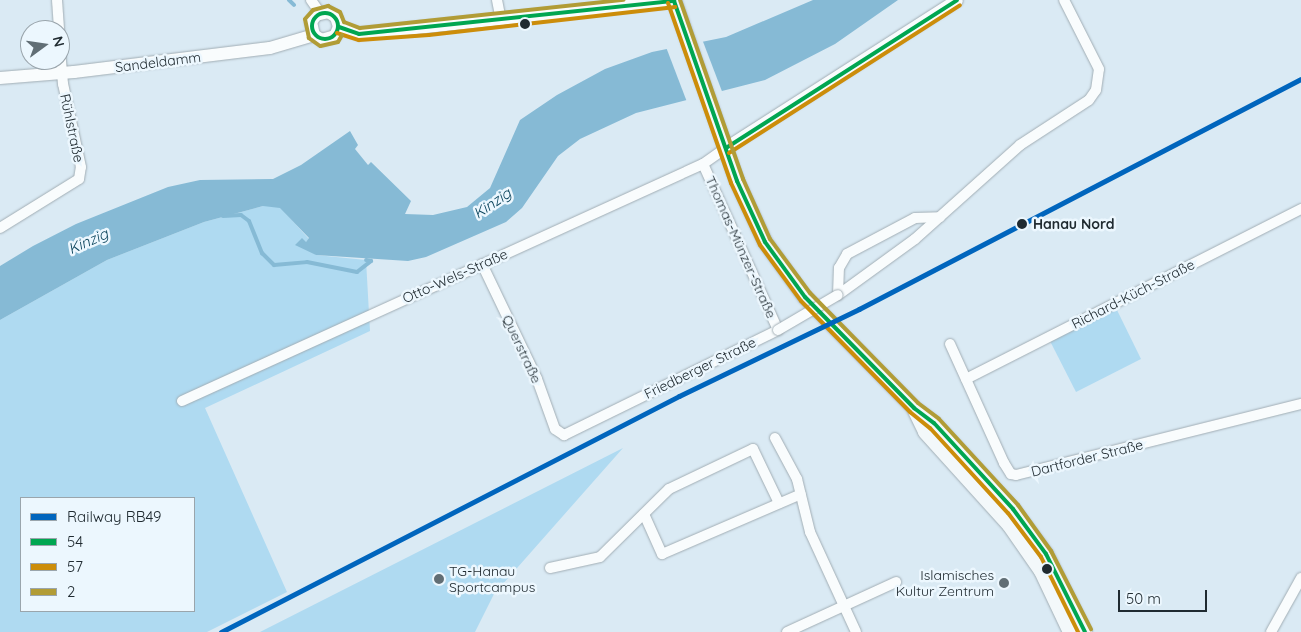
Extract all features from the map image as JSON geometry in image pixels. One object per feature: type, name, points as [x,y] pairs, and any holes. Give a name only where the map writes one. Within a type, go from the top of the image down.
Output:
[{"type":"main road","points":[[674,0],[685,36],[750,213],[777,260],[805,297],[914,408],[934,423],[1013,509],[1046,554],[1086,632]]},
{"type":"main road","points":[[914,408],[925,432],[1010,525],[1041,571],[1070,632]]},
{"type":"street","points":[[57,0],[58,20]]},
{"type":"street","points":[[311,0],[320,13]]},
{"type":"street","points":[[497,0],[501,21]]},
{"type":"street","points":[[339,27],[335,36],[327,40],[314,35],[311,22],[320,13],[333,14],[339,27],[359,34],[501,21],[674,0]]},
{"type":"street","points":[[726,148],[957,0]]},
{"type":"street","name":"Friedberger Straße","points":[[560,434],[564,435],[778,330],[838,295],[915,239],[1014,149],[1089,100],[1096,90],[1099,69],[1064,0]]},
{"type":"street","name":"Sandeldamm","points":[[0,78],[61,74],[270,48],[314,35]]},
{"type":"street","name":"Rühlstraße","points":[[0,228],[79,179],[81,167],[61,70]]},
{"type":"street","name":"Otto-Wels-Straße","points":[[182,401],[703,164],[726,148]]},
{"type":"street","name":"Thomas-Münzer-Straße","points":[[703,164],[778,330]]},
{"type":"street","name":"Richard-Küch-Straße","points":[[966,379],[1301,209]]},
{"type":"street","points":[[838,295],[839,268],[847,254],[916,218],[940,217]]},
{"type":"street","name":"Querstraße","points":[[482,264],[560,434]]},
{"type":"street","name":"Dartforder Straße","points":[[950,344],[1004,463],[1011,474],[1016,475],[1301,404]]},
{"type":"street","points":[[775,438],[797,479],[810,532],[856,632]]},
{"type":"street","points":[[550,568],[600,557],[669,490],[753,448],[779,503]]},
{"type":"street","points":[[644,514],[662,554],[801,494]]},
{"type":"street","points":[[1271,632],[1301,578]]},
{"type":"street","points":[[787,632],[896,582]]},
{"type":"shaded area","points":[[278,205],[309,239],[306,242],[316,255],[366,260],[370,331],[205,408],[287,592],[207,632],[0,632],[0,320],[107,260],[204,222],[263,206]]},
{"type":"shaded area","points":[[1116,308],[1141,359],[1076,392],[1050,341]]},
{"type":"shaded area","points":[[623,448],[494,594],[475,632],[260,632]]},
{"type":"water","name":"Kinzig","points":[[813,0],[898,0],[835,44],[765,80],[636,113],[580,139],[558,156],[522,208],[506,222],[426,257],[408,261],[316,255],[295,245],[302,238],[306,242],[309,238],[280,208],[263,206],[204,222],[107,260],[0,320],[0,266],[33,246],[76,224],[168,187],[200,180],[273,179],[301,165],[350,131],[358,145],[355,149],[368,165],[371,162],[411,201],[405,214],[433,215],[467,207],[490,188],[520,120],[557,95],[605,69],[652,52],[726,37]]},
{"type":"pier","points":[[702,39],[723,94],[687,102],[666,47]]},
{"type":"waterway","points":[[289,0],[294,5]]},
{"type":"waterway","points":[[223,216],[241,215],[249,221],[262,253],[274,265],[307,262],[357,272],[371,261],[366,260]]},
{"type":"rail line","name":"RB49","points":[[221,632],[679,396],[859,309],[1301,79]]},
{"type":"transit line","name":"2","points":[[342,35],[338,42],[320,46],[309,38],[305,19],[313,10],[328,6],[340,12],[344,22],[360,28],[624,0]]},
{"type":"transit line","name":"2","points":[[680,0],[743,179],[770,239],[810,293],[918,403],[939,419],[1018,505],[1051,551],[1091,629]]},
{"type":"transit line","name":"54","points":[[726,148],[957,0]]},
{"type":"transit line","name":"54","points":[[674,1],[737,181],[765,242],[805,297],[914,408],[934,423],[1013,509],[1046,554],[1085,632]]},
{"type":"transit line","name":"54","points":[[339,27],[359,34],[674,1]]},
{"type":"transit line","name":"57","points":[[668,3],[731,183],[760,245],[801,301],[910,412],[930,428],[1008,513],[1041,557],[1078,632]]},
{"type":"transit line","name":"57","points":[[729,153],[960,5]]},
{"type":"transit line","name":"57","points":[[337,33],[359,40],[429,35],[675,7]]},
{"type":"transit line","name":"54","points":[[325,13],[335,16],[338,26],[335,36],[325,39],[315,36],[312,26],[315,16],[325,13]]},
{"type":"place","name":"Hanau Nord","points":[[1022,224]]},
{"type":"place","name":"TG-Hanau Sportcampus","points":[[439,579]]},
{"type":"place","name":"Islamisches Kultur Zentrum","points":[[1004,583]]}]
